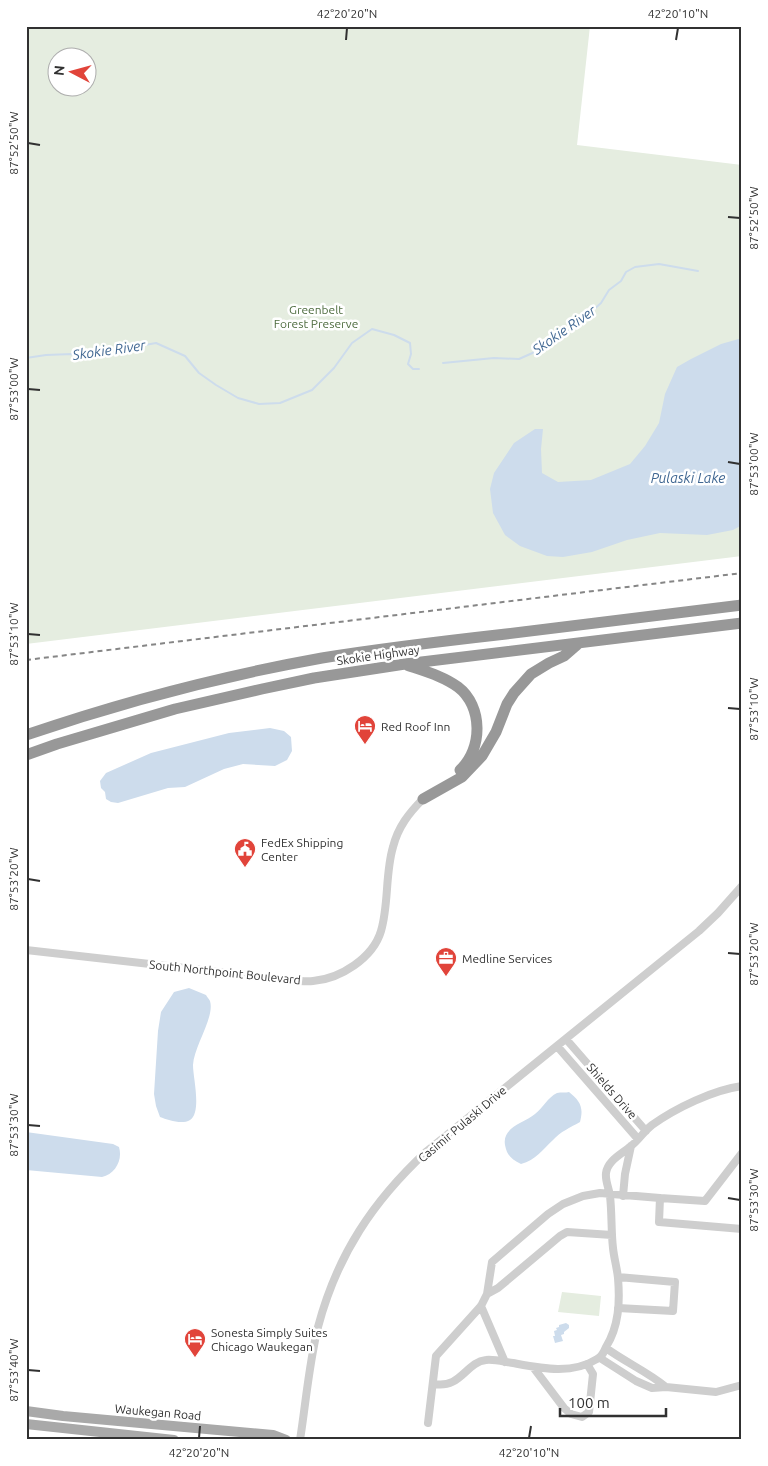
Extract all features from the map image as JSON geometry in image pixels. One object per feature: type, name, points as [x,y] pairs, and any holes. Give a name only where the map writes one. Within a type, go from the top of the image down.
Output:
[{"type":"highway","name":"Skokie Highway","points":[[26,735],[171,691],[297,663],[428,643],[742,605]]},
{"type":"highway","name":"Skokie Highway","points":[[26,755],[57,744],[206,701],[314,678],[405,664],[742,623]]},
{"type":"highway","points":[[423,799],[462,777],[482,756],[496,732],[507,704],[514,693],[531,674],[548,662],[564,656],[579,643]]},
{"type":"highway","points":[[405,664],[445,679],[458,687],[468,698],[476,713],[476,741],[470,757],[462,768],[423,799]]},
{"type":"main road","name":"Waukegan Road","points":[[26,1411],[273,1435],[286,1440]]},
{"type":"main road","name":"Waukegan Road","points":[[26,1424],[174,1440]]},
{"type":"street","name":"South Northpoint Boulevard","points":[[26,950],[282,979],[314,981],[331,977],[360,962],[374,945],[381,932],[393,847],[410,812],[423,799]]},
{"type":"street","name":"Casimir Pulaski Drive","points":[[300,1440],[318,1329],[328,1292],[360,1228],[404,1172],[427,1151],[699,931],[742,886]]},
{"type":"street","name":"Shields Drive","points":[[566,1039],[646,1131],[687,1105],[711,1094],[742,1086]]},
{"type":"street","name":"Shields Drive","points":[[557,1046],[638,1139]]},
{"type":"street","points":[[434,1384],[448,1385],[485,1360],[561,1369],[578,1367],[600,1358],[613,1336],[618,1319],[618,1277],[613,1249],[610,1195],[606,1181],[606,1172],[613,1161],[646,1131]]},
{"type":"street","points":[[622,1196],[631,1146]]},
{"type":"street","points":[[428,1423],[436,1356],[481,1306],[487,1294],[492,1262],[548,1214],[563,1204],[583,1196],[600,1193],[705,1202],[742,1153]]},
{"type":"street","points":[[660,1198],[659,1222],[742,1229]]},
{"type":"street","points":[[487,1294],[498,1288],[567,1232],[612,1235]]},
{"type":"street","points":[[618,1277],[675,1282],[673,1311],[618,1308]]},
{"type":"street","points":[[481,1306],[505,1362]]},
{"type":"street","points":[[606,1348],[621,1359],[655,1378],[666,1387]]},
{"type":"street","points":[[600,1358],[636,1381],[652,1388],[666,1387],[716,1392],[742,1385]]},
{"type":"street","points":[[533,1367],[564,1408],[571,1414],[582,1417],[589,1412],[593,1374],[587,1364]]},
{"type":"street","points":[[642,1384],[647,1374]]},
{"type":"green space","name":"Greenbelt Forest Preserve","points":[[26,26],[590,26],[577,145],[742,165],[742,556],[26,644]]},
{"type":"green space","points":[[562,1292],[601,1296],[599,1316],[558,1312]]},
{"type":"water","name":"Pulaski Lake","points":[[742,338],[742,525],[733,530],[707,535],[660,533],[627,540],[592,552],[563,557],[547,556],[520,546],[505,535],[493,513],[490,489],[494,473],[514,443],[535,429],[543,429],[541,449],[542,473],[558,482],[591,480],[630,464],[645,446],[659,423],[665,394],[677,367],[721,344]]},
{"type":"water","points":[[270,728],[284,731],[291,737],[292,751],[287,760],[275,766],[243,764],[224,769],[185,787],[168,788],[118,803],[106,799],[105,792],[101,788],[100,781],[106,773],[151,753],[229,733]]},
{"type":"water","points":[[189,988],[206,995],[210,1001],[211,1008],[194,1057],[196,1110],[190,1120],[179,1122],[160,1117],[156,1106],[154,1094],[158,1031],[161,1012],[174,992]]},
{"type":"water","points":[[569,1092],[580,1105],[582,1112],[580,1122],[559,1135],[531,1160],[521,1164],[513,1159],[507,1152],[505,1145],[505,1139],[510,1130],[535,1114],[554,1095]]},
{"type":"water","points":[[26,1132],[113,1144],[119,1147],[119,1161],[111,1173],[102,1177],[26,1170]]},
{"type":"water","points":[[566,1323],[569,1325],[569,1328],[561,1335],[563,1341],[555,1343],[554,1331],[557,1330],[556,1328],[559,1325]]},
{"type":"waterway","name":"Skokie River","points":[[443,363],[494,358],[519,359],[537,351],[556,340],[580,322],[601,303],[609,290],[621,281],[626,272],[635,267],[659,264],[698,271]]},
{"type":"waterway","name":"Skokie River","points":[[26,358],[72,354],[85,356],[156,343],[185,356],[199,373],[216,385],[238,398],[259,404],[280,403],[312,390],[334,368],[352,343],[372,329],[394,335],[410,343],[411,354],[408,364],[413,369],[419,369]]},
{"type":"railway","points":[[26,660],[742,573]]},
{"type":"place","name":"Red Roof Inn","points":[[365,745]]},
{"type":"place","name":"FedEx Shipping Center","points":[[245,868]]},
{"type":"place","name":"Medline Services","points":[[446,977]]},
{"type":"place","name":"Sonesta Simply Suites Chicago Waukegan","points":[[195,1358]]}]
